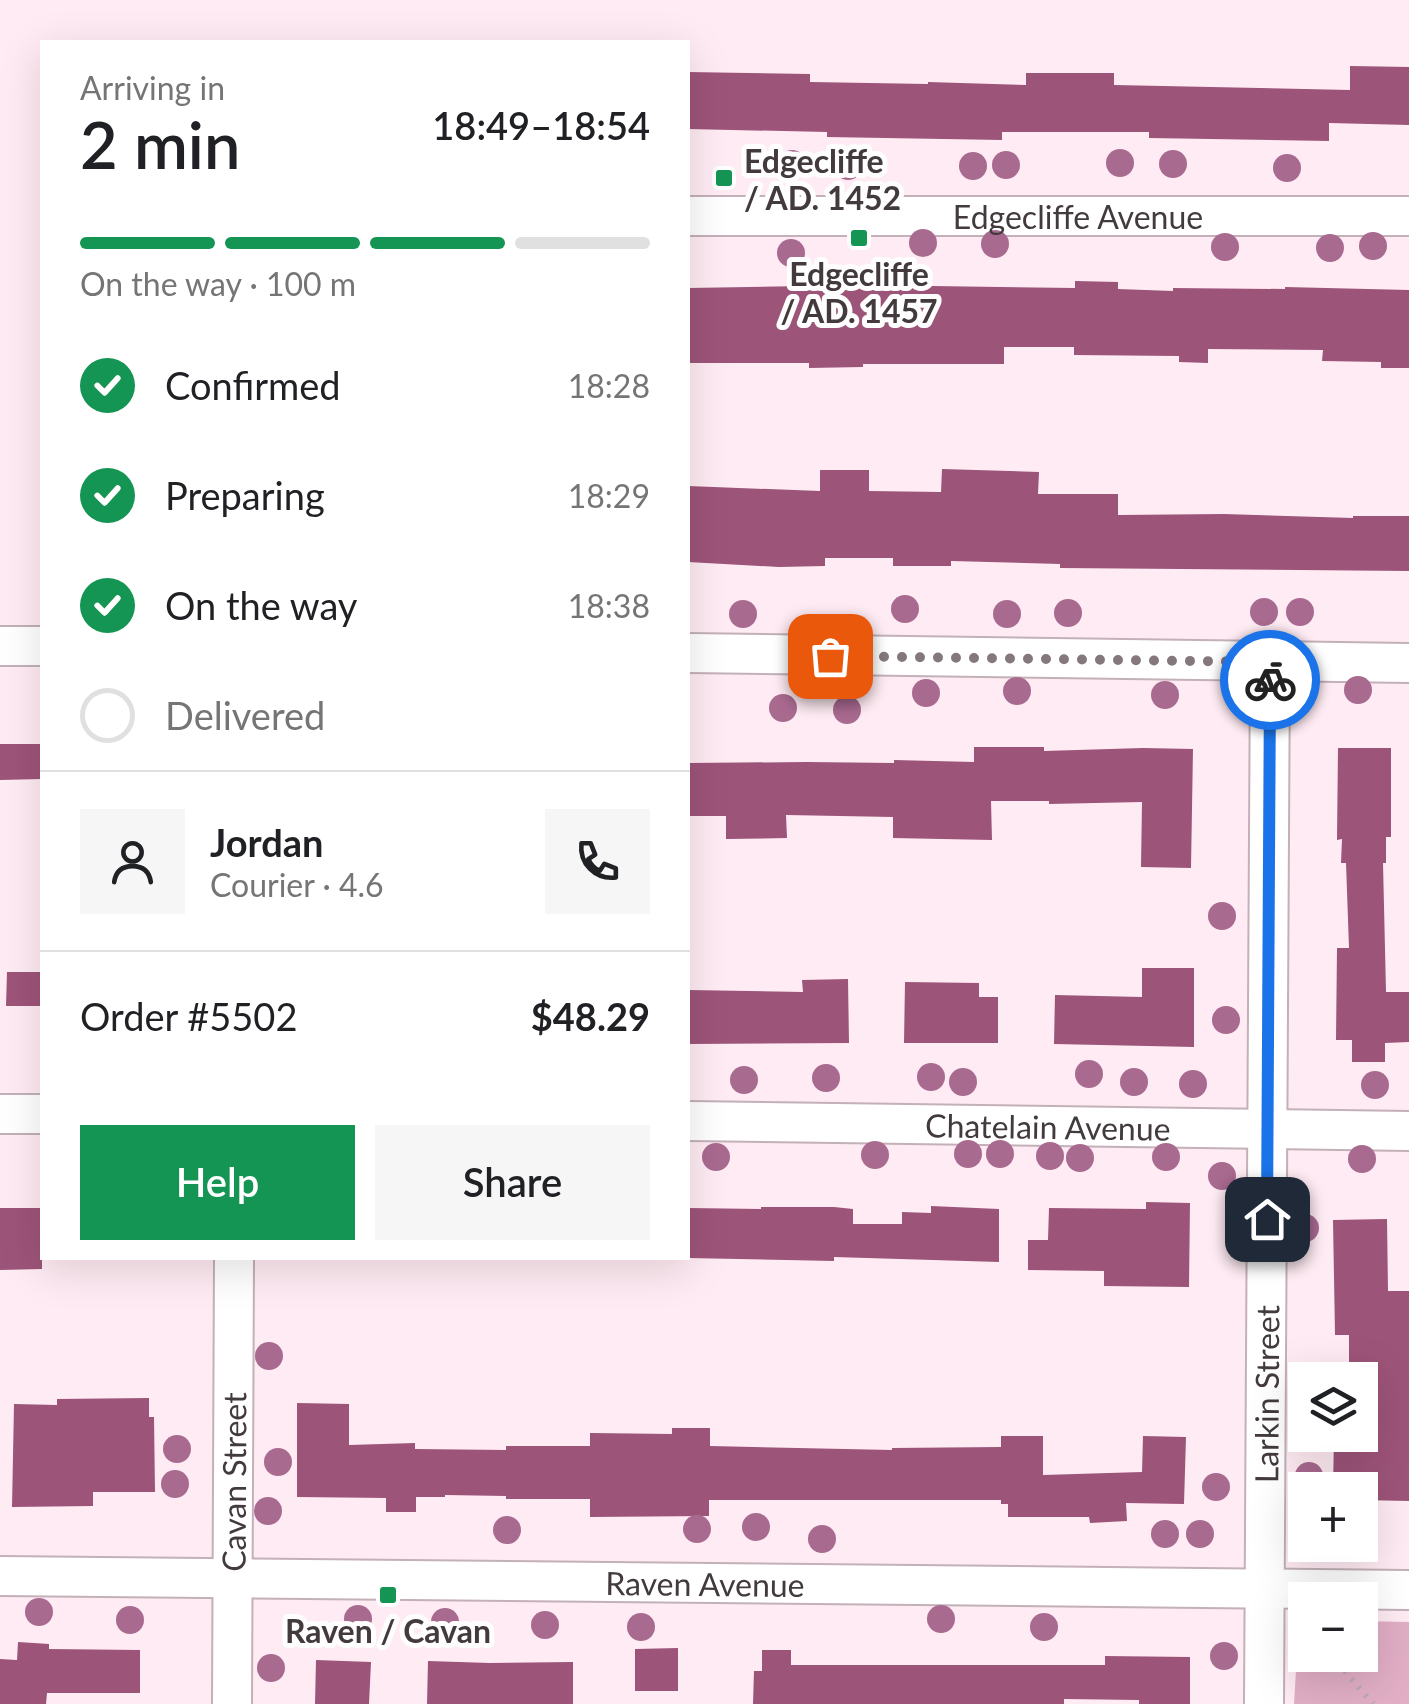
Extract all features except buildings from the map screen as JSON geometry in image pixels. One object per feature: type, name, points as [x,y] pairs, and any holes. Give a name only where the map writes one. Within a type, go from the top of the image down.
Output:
[{"type":"street","name":"Edgecliffe Avenue","points":[[690,216],[1409,216]]},
{"type":"street","points":[[0,646],[40,646]]},
{"type":"street","points":[[690,653],[1409,664]]},
{"type":"street","name":"Larkin Street","points":[[1264,1704],[1270,662]]},
{"type":"street","points":[[0,1114],[40,1114]]},
{"type":"street","name":"Chatelain Avenue","points":[[690,1121],[1409,1130]]},
{"type":"street","name":"Cavan Street","points":[[232,1704],[234,1260]]},
{"type":"street","name":"Raven Avenue","points":[[0,1576],[1409,1590]]},
{"type":"path","points":[[1346,1672],[1373,1704]]},
{"type":"shaded area","points":[[1378,1621],[1409,1622],[1409,1704],[1294,1704],[1296,1672],[1378,1672]]},
{"type":"way so far","points":[[830,656],[1270,662],[1270,680]]},
{"type":"place","name":"Edgecliffe / AD. 1452","points":[[724,178]]},
{"type":"place","name":"Edgecliffe / AD. 1457","points":[[859,238]]},
{"type":"place","name":"Raven / Cavan","points":[[388,1595]]},
{"type":"route","points":[[1267,1219],[1270,680]]}]
